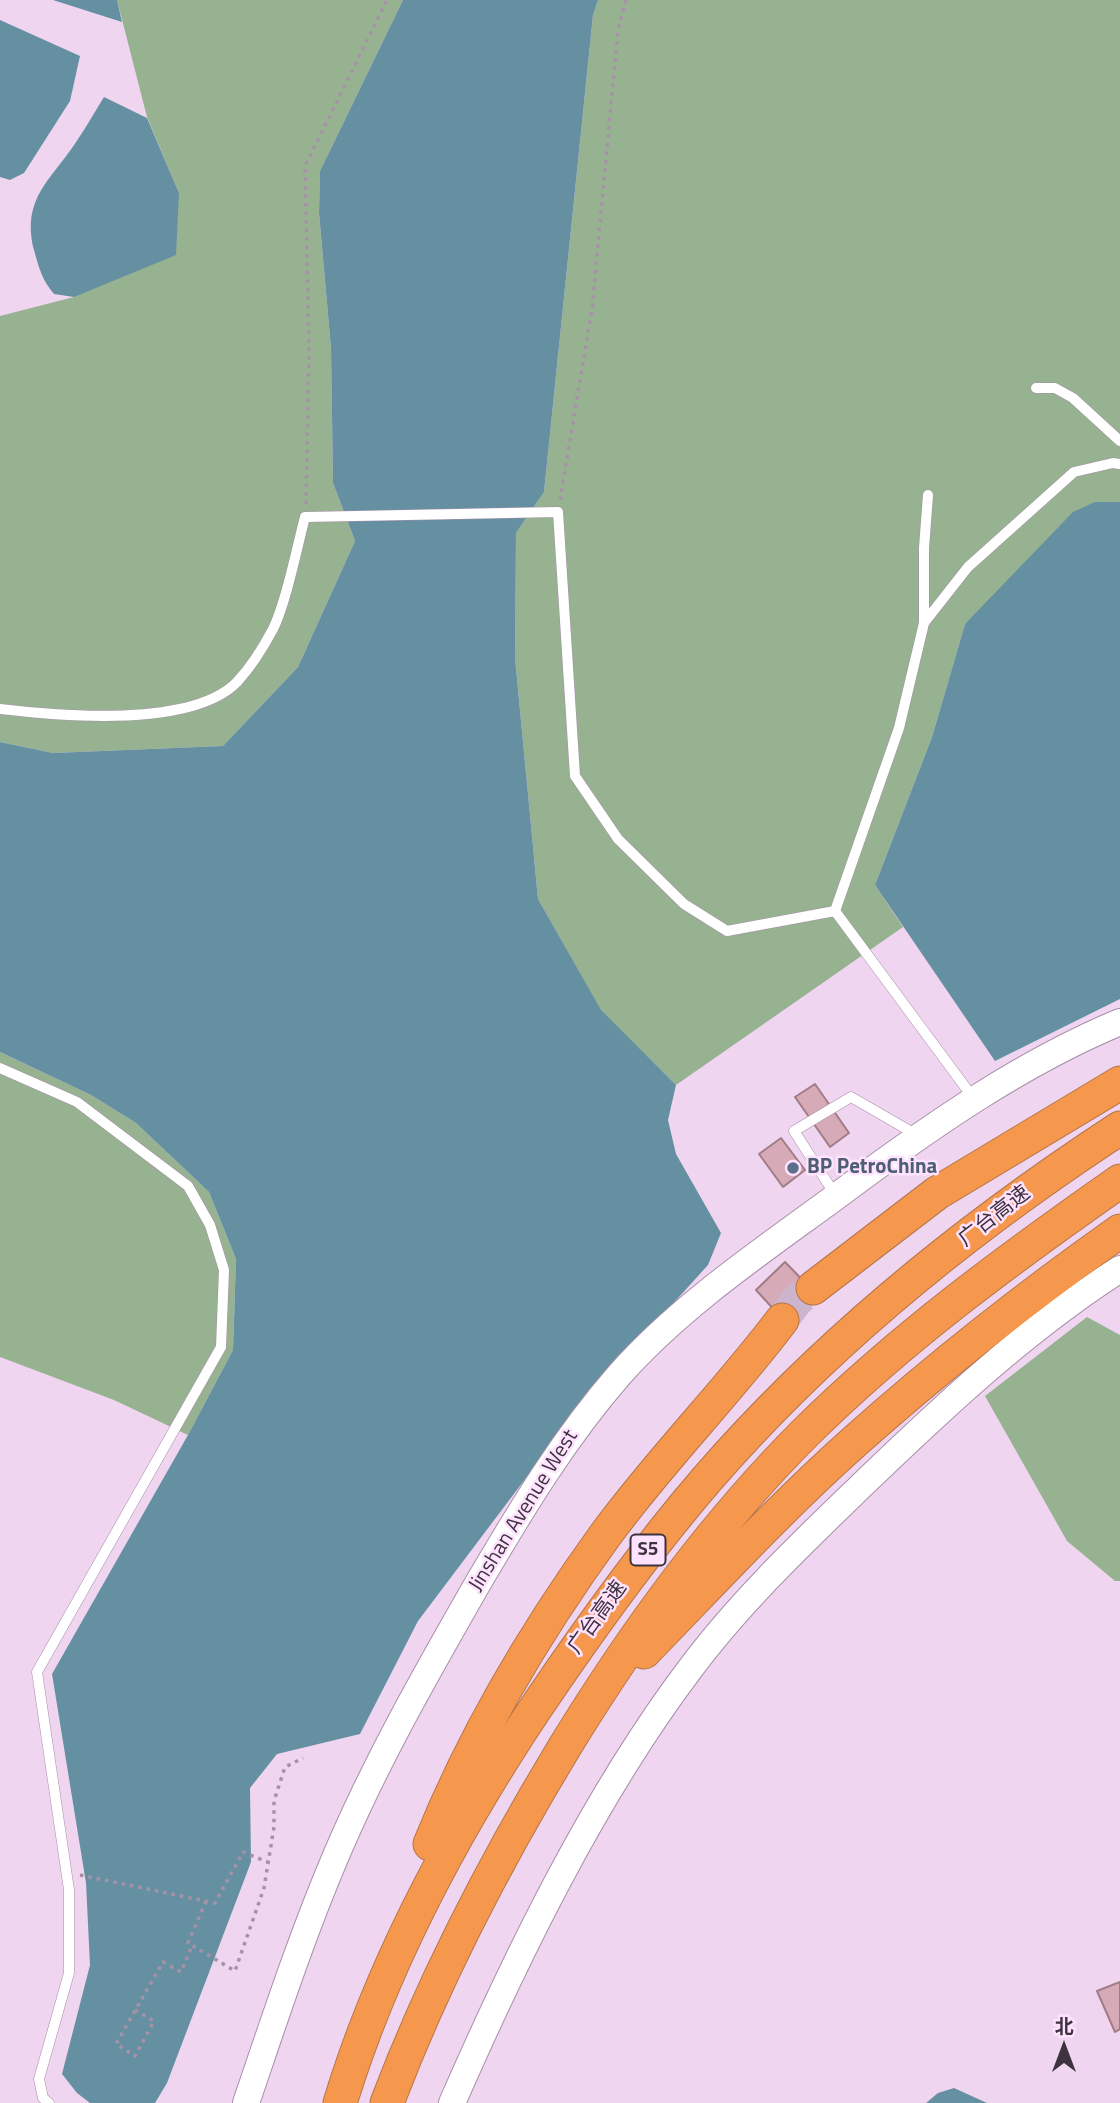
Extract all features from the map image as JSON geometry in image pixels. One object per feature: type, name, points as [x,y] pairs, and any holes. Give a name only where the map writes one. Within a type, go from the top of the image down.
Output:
[{"type":"highway","points":[[813,1287],[937,1193],[1120,1083]]},
{"type":"highway","name":"广台高速","points":[[340,2103],[380,1989],[454,1838],[510,1746],[602,1612],[708,1477],[807,1375],[875,1314],[1024,1194],[1120,1128]]},
{"type":"highway","name":"广台高速","points":[[387,2103],[443,1968],[485,1884],[586,1712],[661,1600],[724,1522],[804,1434],[861,1381],[987,1276],[1120,1181]]},
{"type":"highway","points":[[586,1712],[854,1441],[978,1339],[1120,1231]]},
{"type":"highway","points":[[380,1989],[440,1819],[509,1685],[549,1617],[607,1533],[782,1320]]},
{"type":"main road","name":"Jinshan Avenue West","points":[[245,2101],[335,1857],[396,1730],[524,1504],[575,1427],[623,1371],[667,1329],[836,1196],[1014,1075],[1081,1038],[1120,1022]]},
{"type":"main road","points":[[452,2103],[488,2019],[576,1852],[614,1784],[690,1668],[735,1613],[917,1433],[987,1370],[1120,1269]]},
{"type":"lane","points":[[1036,388],[1055,388],[1073,398],[1120,441]]},
{"type":"lane","points":[[924,623],[968,567],[1074,472],[1113,463],[1120,464]]},
{"type":"lane","points":[[835,911],[899,728],[924,623],[924,548],[928,495]]},
{"type":"lane","points":[[0,709],[47,715],[139,715],[193,706],[236,683],[274,628],[305,517],[558,512],[575,776],[618,839],[684,904],[727,931],[835,911]]},
{"type":"lane","points":[[835,911],[975,1099]]},
{"type":"lane","points":[[0,1069],[77,1102],[188,1186],[210,1225],[224,1270],[221,1347],[37,1672],[67,1872],[69,1973],[39,2079],[43,2098],[49,2103]]},
{"type":"lane","points":[[836,1196],[794,1132],[851,1097],[920,1137]]},
{"type":"path","points":[[305,517],[309,350],[305,166],[387,0]]},
{"type":"path","points":[[558,512],[592,309],[618,30],[626,0]]},
{"type":"path","points":[[206,1901],[188,1943],[234,1971],[264,1888],[270,1863],[274,1801],[285,1766],[303,1758]]},
{"type":"path","points":[[67,1872],[215,1903],[243,1852],[270,1863]]},
{"type":"path","points":[[135,2010],[154,2021],[135,2056],[116,2044],[135,2010],[163,1962],[181,1972],[192,1946]]},
{"type":"green space","points":[[117,0],[403,0],[320,171],[319,213],[331,348],[333,483],[355,541],[298,667],[223,746],[53,753],[0,742],[0,316],[74,297],[179,193],[147,117]]},
{"type":"green space","points":[[598,0],[1120,0],[1120,502],[1095,502],[965,624],[932,737],[875,885],[903,927],[676,1085],[601,1011],[538,899],[515,658],[516,533],[544,492],[593,15]]},
{"type":"green space","points":[[0,1052],[91,1095],[136,1123],[209,1192],[236,1259],[233,1350],[188,1435],[114,1400],[0,1357]]},
{"type":"green space","points":[[1087,1317],[1120,1335],[1120,1581],[1115,1581],[1067,1541],[985,1396]]},
{"type":"water","points":[[53,0],[117,0],[122,22]]},
{"type":"water","points":[[403,0],[598,0],[593,15],[544,492],[516,533],[515,658],[538,899],[601,1010],[676,1085],[668,1120],[676,1154],[721,1233],[708,1265],[581,1405],[418,1621],[360,1734],[277,1754],[250,1788],[251,1862],[167,2083],[155,2103],[90,2103],[77,2093],[62,2074],[90,1965],[86,1883],[52,1674],[188,1435],[233,1350],[236,1259],[209,1192],[136,1123],[91,1095],[0,1052],[0,742],[53,753],[223,746],[298,667],[355,541],[333,483],[331,348],[319,213],[320,171]]},
{"type":"water","points":[[0,20],[80,56],[70,101],[24,173],[10,180],[0,177]]},
{"type":"water","points":[[104,97],[147,118],[179,193],[176,255],[74,297],[54,294],[39,268],[34,250],[31,232],[35,202]]},
{"type":"water","points":[[1095,502],[1120,502],[1120,999],[995,1061],[875,885],[932,737],[965,624],[1073,512]]},
{"type":"water","points":[[954,2088],[987,2103],[926,2103],[938,2093]]},
{"type":"building","points":[[815,1084],[849,1133],[830,1147],[795,1097]]},
{"type":"building","points":[[781,1138],[805,1170],[783,1187],[759,1154]]},
{"type":"building","points":[[785,1262],[819,1297],[789,1326],[756,1290]]},
{"type":"building","points":[[1120,1982],[1120,2029],[1115,2032],[1097,1991]]},
{"type":"tunnel","points":[[782,1320],[798,1299],[813,1288]]},
{"type":"place","name":"BP PetroChina","points":[[793,1168]]}]
